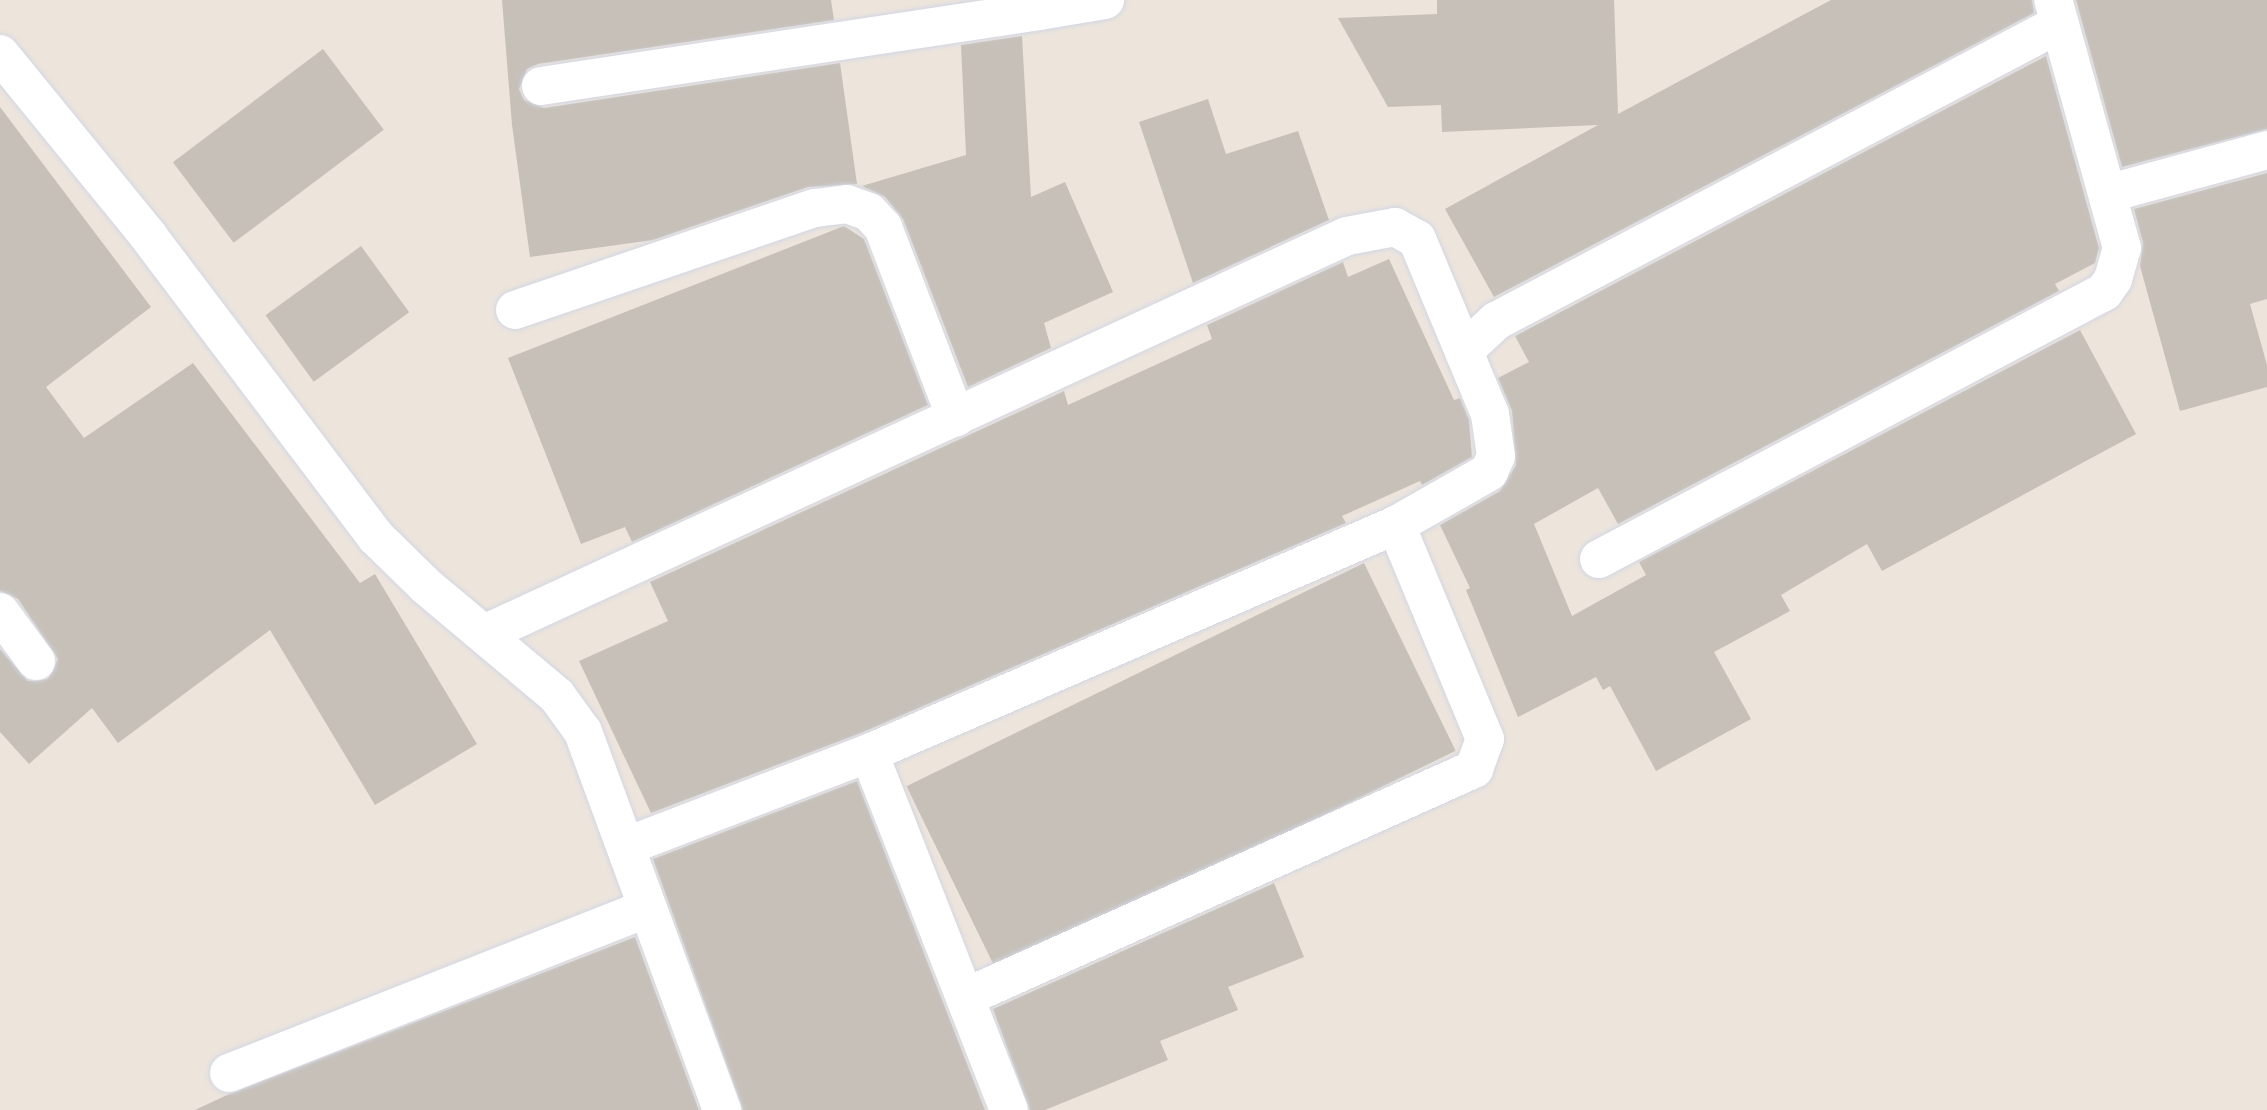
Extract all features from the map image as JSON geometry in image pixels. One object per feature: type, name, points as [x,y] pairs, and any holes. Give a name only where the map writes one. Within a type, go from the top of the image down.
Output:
[{"type":"street","points":[[541,86],[1039,5],[1105,0]]},
{"type":"street","points":[[1464,351],[1496,321],[2056,12],[2110,193],[2122,248],[2113,279],[2104,292],[1599,559]]},
{"type":"street","points":[[0,54],[149,237],[376,537],[557,696],[583,732],[628,846],[647,908],[722,1110]]},
{"type":"street","points":[[2110,193],[2267,150]]},
{"type":"street","points":[[515,310],[815,208],[847,204],[869,212],[883,227],[956,418]]},
{"type":"street","points":[[484,634],[1347,236],[1378,227],[1395,227],[1417,239],[1490,414],[1496,456],[1489,472],[1396,525],[869,753],[628,846]]},
{"type":"street","points":[[966,997],[1474,769],[1485,739],[1396,525]]},
{"type":"street","points":[[0,612],[36,661]]},
{"type":"street","points":[[869,753],[1009,1110]]},
{"type":"street","points":[[229,1073],[647,908]]},
{"type":"building","points":[[502,0],[831,0],[834,20],[538,64],[527,69],[519,89],[524,100],[544,108],[840,63],[857,184],[808,187],[653,240],[530,257],[512,125]]},
{"type":"building","points":[[1437,0],[1614,0],[1618,114],[1831,0],[2032,0],[2034,13],[1494,297],[1445,209],[1598,125],[1442,132],[1441,105],[1388,107],[1338,18],[1437,14]]},
{"type":"building","points":[[2076,0],[2267,0],[2267,129],[2122,167]]},
{"type":"building","points":[[1022,36],[1031,197],[1065,182],[1113,292],[1044,323],[1051,348],[968,387],[903,219],[885,197],[862,186],[966,155],[961,45]]},
{"type":"building","points":[[323,49],[384,130],[234,243],[173,162]]},
{"type":"building","points":[[2046,56],[2099,248],[2095,263],[2055,284],[2059,291],[1618,524],[1598,488],[1534,524],[1572,616],[1646,575],[1639,562],[2080,330],[2136,434],[1882,571],[1867,544],[1781,595],[1790,611],[1714,652],[1751,719],[1656,771],[1610,686],[1603,690],[1596,677],[1518,717],[1466,590],[1470,588],[1440,525],[1500,491],[1516,465],[1512,411],[1498,378],[1529,362],[1515,336]]},
{"type":"building","points":[[1208,99],[1226,154],[1298,131],[1329,220],[1193,283],[1139,122]]},
{"type":"building","points":[[0,107],[151,307],[46,387],[84,438],[193,363],[360,583],[375,574],[477,744],[375,805],[270,630],[118,743],[92,708],[29,764],[0,732],[0,649],[28,681],[48,679],[58,659],[18,599],[0,591]]},
{"type":"building","points":[[2267,173],[2267,299],[2250,304],[2267,365],[2267,387],[2180,411],[2140,266],[2143,243],[2134,209]]},
{"type":"building","points":[[844,226],[864,239],[928,405],[632,542],[625,527],[581,544],[508,358]]},
{"type":"building","points":[[361,246],[409,312],[314,382],[266,315]]},
{"type":"building","points":[[1389,259],[1454,400],[1460,398],[1469,420],[1472,457],[1422,485],[1420,481],[1342,516],[1346,523],[861,733],[651,813],[579,661],[668,621],[650,582],[1064,391],[1068,405],[1212,339],[1207,325],[1343,262],[1348,277]]},
{"type":"building","points":[[1364,563],[1456,751],[998,974],[907,786]]},
{"type":"building","points":[[857,781],[985,1110],[743,1110],[653,859]]},
{"type":"building","points":[[1274,883],[1304,957],[1228,987],[1238,1010],[1160,1041],[1168,1060],[1045,1110],[1030,1110],[993,1009]]},
{"type":"building","points":[[635,937],[699,1110],[195,1110],[227,1095]]}]
